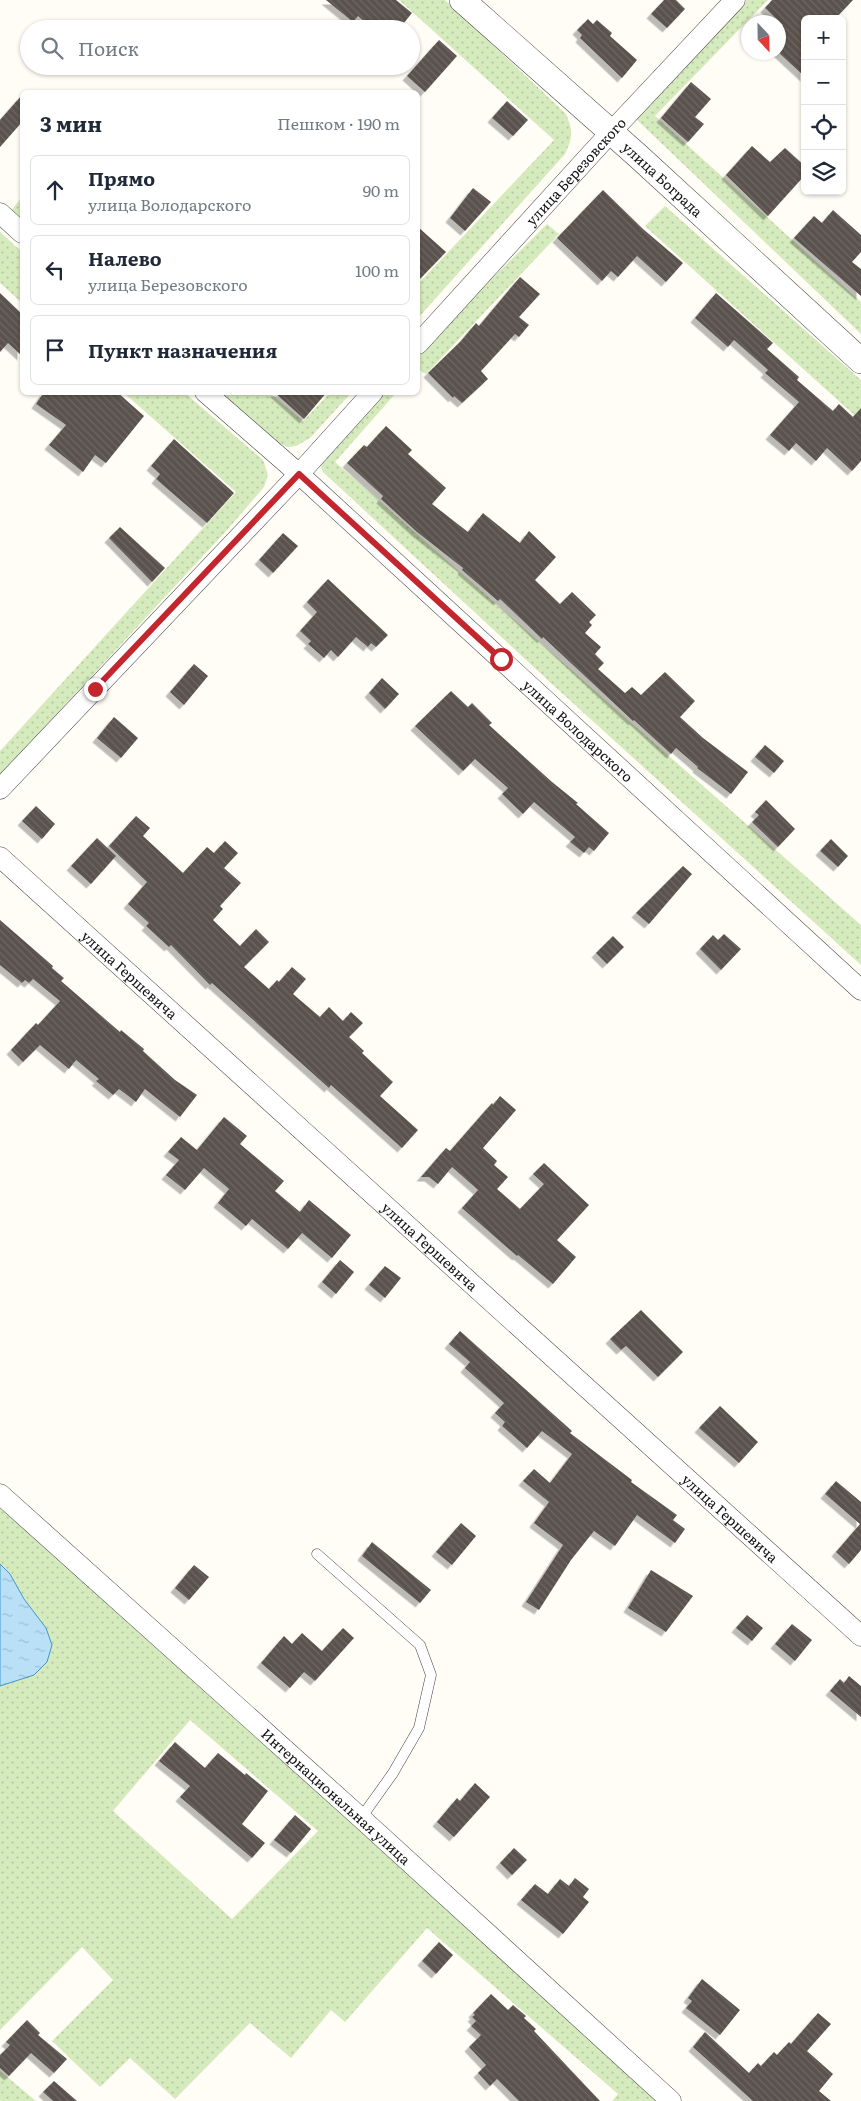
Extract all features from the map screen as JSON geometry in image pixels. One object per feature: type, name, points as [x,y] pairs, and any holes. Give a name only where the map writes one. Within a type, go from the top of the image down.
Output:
[{"type":"street","name":"улица Бограда","points":[[462,0],[861,361]]},
{"type":"street","name":"улица Березовского","points":[[420,342],[610,132],[735,0]]},
{"type":"street","points":[[0,213],[20,231]]},
{"type":"street","name":"улица Володарского","points":[[208,395],[299,474],[861,990]]},
{"type":"street","points":[[0,789],[299,474],[371,395]]},
{"type":"street","name":"улица Гершевича","points":[[0,857],[861,1636]]},
{"type":"street","name":"Интернациональная улица","points":[[0,1494],[361,1818],[671,2101]]},
{"type":"lane","points":[[316,1554],[420,1645],[431,1675],[419,1728],[393,1773],[361,1818]]},
{"type":"green space","points":[[399,0],[445,0],[566,114],[571,130],[570,143],[565,154],[420,316],[420,282],[554,140]]},
{"type":"green space","points":[[747,0],[768,0],[753,15],[741,15],[741,28],[655,116],[861,302],[861,334],[635,118]]},
{"type":"green space","points":[[20,199],[20,223],[9,213]]},
{"type":"green space","points":[[665,206],[861,380],[861,421],[645,226]]},
{"type":"green space","points":[[547,224],[559,234],[426,374],[420,370],[420,350]]},
{"type":"green space","points":[[0,232],[20,250],[20,301],[0,283]]},
{"type":"green space","points":[[126,395],[187,395],[263,460],[268,475],[264,487],[228,529],[0,775],[0,751],[236,492]]},
{"type":"green space","points":[[218,395],[272,395],[303,421],[328,395],[349,395],[310,438],[296,446],[288,447],[275,442]]},
{"type":"green space","points":[[377,395],[394,395],[335,462],[861,925],[861,965],[552,684],[323,472],[320,464]]},
{"type":"green space","points":[[0,1505],[673,2101],[612,2101],[618,2094],[427,1928],[345,2022],[331,2010],[291,2058],[250,2023],[175,2099],[130,2058],[100,2087],[52,2041],[113,1980],[82,1947],[0,2030],[0,1686],[34,1675],[24,1599],[10,1574],[0,1564]],"holes":[[[190,1720],[318,1831],[232,1919],[113,1811]]]},
{"type":"green space","points":[[0,2071],[36,2101],[0,2101]]},
{"type":"water","points":[[0,1564],[10,1574],[24,1599],[46,1628],[52,1645],[47,1662],[34,1675],[0,1686]]},
{"type":"building","points":[[326,0],[396,0],[412,13],[406,20],[363,20],[358,16],[355,20],[351,20]]},
{"type":"building","points":[[664,0],[676,0],[685,9],[667,28],[651,14]]},
{"type":"building","points":[[772,0],[853,0],[839,15],[801,15],[801,73],[786,59],[786,15],[772,15],[765,8]]},
{"type":"building","points":[[588,19],[593,24],[597,20],[612,33],[610,36],[637,60],[622,78],[580,38],[582,35],[577,30]]},
{"type":"building","points":[[439,40],[457,56],[425,92],[407,76],[420,75],[420,61]]},
{"type":"building","points":[[691,82],[711,99],[695,117],[704,124],[688,142],[661,118]]},
{"type":"building","points":[[20,97],[20,124],[0,147],[0,120]]},
{"type":"building","points":[[507,101],[528,120],[513,136],[492,118]]},
{"type":"building","points":[[752,146],[770,162],[785,148],[801,162],[801,179],[768,216],[726,175]]},
{"type":"building","points":[[473,188],[491,202],[465,231],[450,218]]},
{"type":"building","points":[[603,190],[643,229],[683,263],[666,282],[637,256],[618,277],[611,271],[602,281],[557,238]]},
{"type":"building","points":[[833,210],[861,235],[861,252],[852,262],[861,269],[861,296],[794,238],[814,216],[822,223]]},
{"type":"building","points":[[420,229],[446,252],[420,279]]},
{"type":"building","points":[[520,277],[540,294],[519,317],[529,325],[519,337],[515,334],[481,371],[488,379],[462,403],[454,396],[453,398],[428,373],[461,341],[476,323],[479,326]]},
{"type":"building","points":[[0,293],[20,312],[20,354],[8,343],[0,352]]},
{"type":"building","points":[[716,293],[773,343],[767,349],[799,377],[797,380],[833,411],[839,404],[853,417],[861,408],[861,461],[852,471],[827,448],[816,461],[796,443],[789,451],[770,435],[799,402],[765,373],[768,370],[734,340],[728,347],[695,318]]},
{"type":"building","points":[[42,395],[120,395],[144,416],[106,463],[95,455],[83,472],[49,445],[66,425],[36,404]]},
{"type":"building","points":[[277,395],[324,395],[304,419]]},
{"type":"building","points":[[386,426],[412,450],[408,454],[446,488],[432,504],[468,532],[483,513],[520,543],[529,531],[556,557],[535,580],[560,604],[572,592],[596,615],[589,622],[592,625],[585,633],[601,647],[595,654],[604,663],[598,669],[625,693],[632,687],[641,695],[665,672],[695,701],[680,717],[703,738],[748,772],[731,794],[697,768],[676,748],[671,754],[500,599],[498,601],[462,570],[463,568],[417,532],[381,499],[383,496],[347,463],[364,445],[367,447]]},
{"type":"building","points":[[174,439],[234,493],[207,523],[156,479],[160,474],[151,466]]},
{"type":"building","points":[[120,527],[165,568],[152,582],[109,538]]},
{"type":"building","points":[[283,533],[298,546],[273,573],[259,560]]},
{"type":"building","points":[[328,579],[388,635],[376,647],[371,643],[368,647],[356,637],[338,657],[331,650],[324,658],[308,644],[311,641],[300,631],[317,612],[307,602]]},
{"type":"building","points":[[194,664],[208,676],[184,705],[170,692]]},
{"type":"building","points":[[382,678],[399,694],[385,709],[369,693]]},
{"type":"building","points":[[451,691],[468,707],[472,703],[492,723],[489,725],[578,803],[576,804],[609,833],[594,851],[589,847],[584,853],[570,842],[575,837],[534,802],[523,814],[502,794],[508,788],[475,759],[463,771],[415,726]]},
{"type":"building","points":[[114,717],[138,738],[121,758],[97,738]]},
{"type":"building","points":[[765,745],[784,761],[774,773],[755,757]]},
{"type":"building","points":[[766,800],[795,829],[778,847],[752,822],[759,815],[755,812]]},
{"type":"building","points":[[36,806],[55,824],[42,839],[22,821]]},
{"type":"building","points":[[136,816],[150,828],[143,836],[183,873],[207,847],[214,853],[225,841],[238,853],[224,868],[241,883],[220,906],[223,909],[213,920],[240,946],[256,929],[269,942],[244,967],[269,989],[277,980],[279,982],[292,967],[306,979],[293,994],[320,1017],[329,1007],[343,1021],[351,1012],[363,1023],[349,1037],[364,1051],[362,1053],[393,1082],[380,1096],[418,1130],[402,1148],[331,1085],[329,1088],[212,983],[210,985],[171,945],[169,947],[146,926],[149,923],[128,904],[147,882],[109,846]]},
{"type":"building","points":[[97,838],[116,856],[91,884],[71,866]]},
{"type":"building","points":[[831,839],[848,856],[838,867],[820,851]]},
{"type":"building","points":[[683,866],[692,874],[649,924],[636,913]]},
{"type":"building","points":[[0,920],[53,966],[52,968],[64,978],[61,981],[120,1032],[121,1030],[144,1049],[143,1051],[175,1080],[197,1095],[180,1117],[145,1089],[136,1102],[119,1089],[113,1095],[96,1081],[99,1079],[76,1060],[69,1069],[40,1045],[23,1062],[11,1050],[60,1001],[33,979],[29,983],[25,980],[22,983],[0,965]]},
{"type":"building","points":[[724,934],[741,949],[721,970],[700,949],[713,935],[718,940]]},
{"type":"building","points":[[613,936],[624,947],[607,964],[596,953]]},
{"type":"building","points":[[500,1096],[516,1110],[483,1148],[497,1161],[494,1165],[508,1177],[497,1189],[520,1209],[544,1184],[533,1174],[544,1163],[589,1205],[557,1240],[576,1257],[553,1284],[517,1256],[462,1208],[478,1190],[452,1167],[438,1184],[429,1177],[421,1177],[446,1148],[450,1151]]},
{"type":"building","points":[[224,1117],[247,1136],[240,1144],[284,1181],[275,1191],[300,1212],[309,1200],[351,1235],[332,1258],[302,1233],[288,1249],[252,1219],[246,1226],[218,1203],[229,1189],[204,1168],[185,1190],[166,1175],[179,1160],[168,1152],[181,1137],[197,1150]]},
{"type":"building","points":[[340,1260],[354,1272],[336,1294],[322,1282]]},
{"type":"building","points":[[385,1266],[401,1278],[385,1298],[369,1285]]},
{"type":"building","points":[[641,1310],[683,1352],[658,1377],[626,1346],[621,1350],[610,1339]]},
{"type":"building","points":[[460,1331],[572,1431],[570,1433],[632,1480],[631,1482],[677,1515],[673,1520],[685,1529],[675,1543],[637,1515],[615,1546],[594,1531],[571,1560],[539,1610],[526,1602],[563,1545],[534,1523],[549,1502],[523,1481],[534,1469],[550,1483],[572,1454],[542,1431],[527,1448],[502,1426],[505,1422],[495,1413],[504,1403],[465,1368],[470,1362],[449,1344]]},
{"type":"building","points":[[720,1406],[758,1442],[739,1463],[699,1428]]},
{"type":"building","points":[[836,1481],[861,1502],[861,1550],[849,1564],[836,1552],[860,1524],[825,1494]]},
{"type":"building","points":[[461,1523],[476,1536],[452,1565],[436,1552]]},
{"type":"building","points":[[372,1542],[431,1590],[420,1603],[362,1556]]},
{"type":"building","points":[[194,1565],[209,1577],[189,1600],[175,1588]]},
{"type":"building","points":[[651,1570],[693,1596],[666,1632],[628,1608]]},
{"type":"building","points":[[747,1615],[763,1628],[752,1641],[736,1628]]},
{"type":"building","points":[[792,1624],[812,1640],[795,1661],[775,1644]]},
{"type":"building","points":[[343,1628],[354,1638],[315,1681],[304,1672],[290,1688],[261,1663],[284,1636],[292,1644],[302,1633],[322,1651]]},
{"type":"building","points":[[849,1676],[861,1686],[861,1717],[830,1691],[840,1679],[844,1683]]},
{"type":"building","points":[[175,1742],[205,1768],[218,1753],[268,1791],[242,1824],[265,1843],[252,1858],[180,1797],[190,1786],[159,1761]]},
{"type":"building","points":[[475,1783],[490,1797],[454,1837],[437,1822],[457,1798],[460,1801]]},
{"type":"building","points":[[295,1815],[311,1829],[291,1853],[274,1840]]},
{"type":"building","points":[[514,1848],[527,1860],[512,1875],[500,1863]]},
{"type":"building","points":[[575,1878],[589,1889],[583,1897],[589,1902],[563,1934],[521,1900],[535,1884],[548,1894],[560,1879],[569,1886]]},
{"type":"building","points":[[439,1942],[453,1955],[436,1974],[422,1961]]},
{"type":"building","points":[[702,1979],[740,2010],[720,2035],[686,2008],[692,2001],[688,1998]]},
{"type":"building","points":[[491,1994],[508,2010],[513,2005],[526,2016],[524,2018],[536,2029],[534,2031],[600,2101],[519,2101],[497,2079],[490,2086],[478,2073],[486,2065],[469,2047],[481,2035],[471,2026],[476,2021],[472,2017],[475,2015],[473,2013]]},
{"type":"building","points":[[818,2013],[831,2024],[807,2051],[833,2074],[819,2091],[831,2101],[753,2101],[693,2047],[705,2032],[749,2073],[758,2063],[761,2066],[774,2052],[777,2055],[789,2042],[791,2044]]},
{"type":"building","points":[[27,2020],[40,2033],[38,2035],[67,2059],[54,2073],[31,2053],[9,2076],[0,2068],[0,2055],[10,2045],[6,2042]]},
{"type":"building","points":[[54,2081],[77,2101],[53,2101],[43,2092]]},
{"type":"route","points":[[95,689],[299,474],[501,659]]}]
